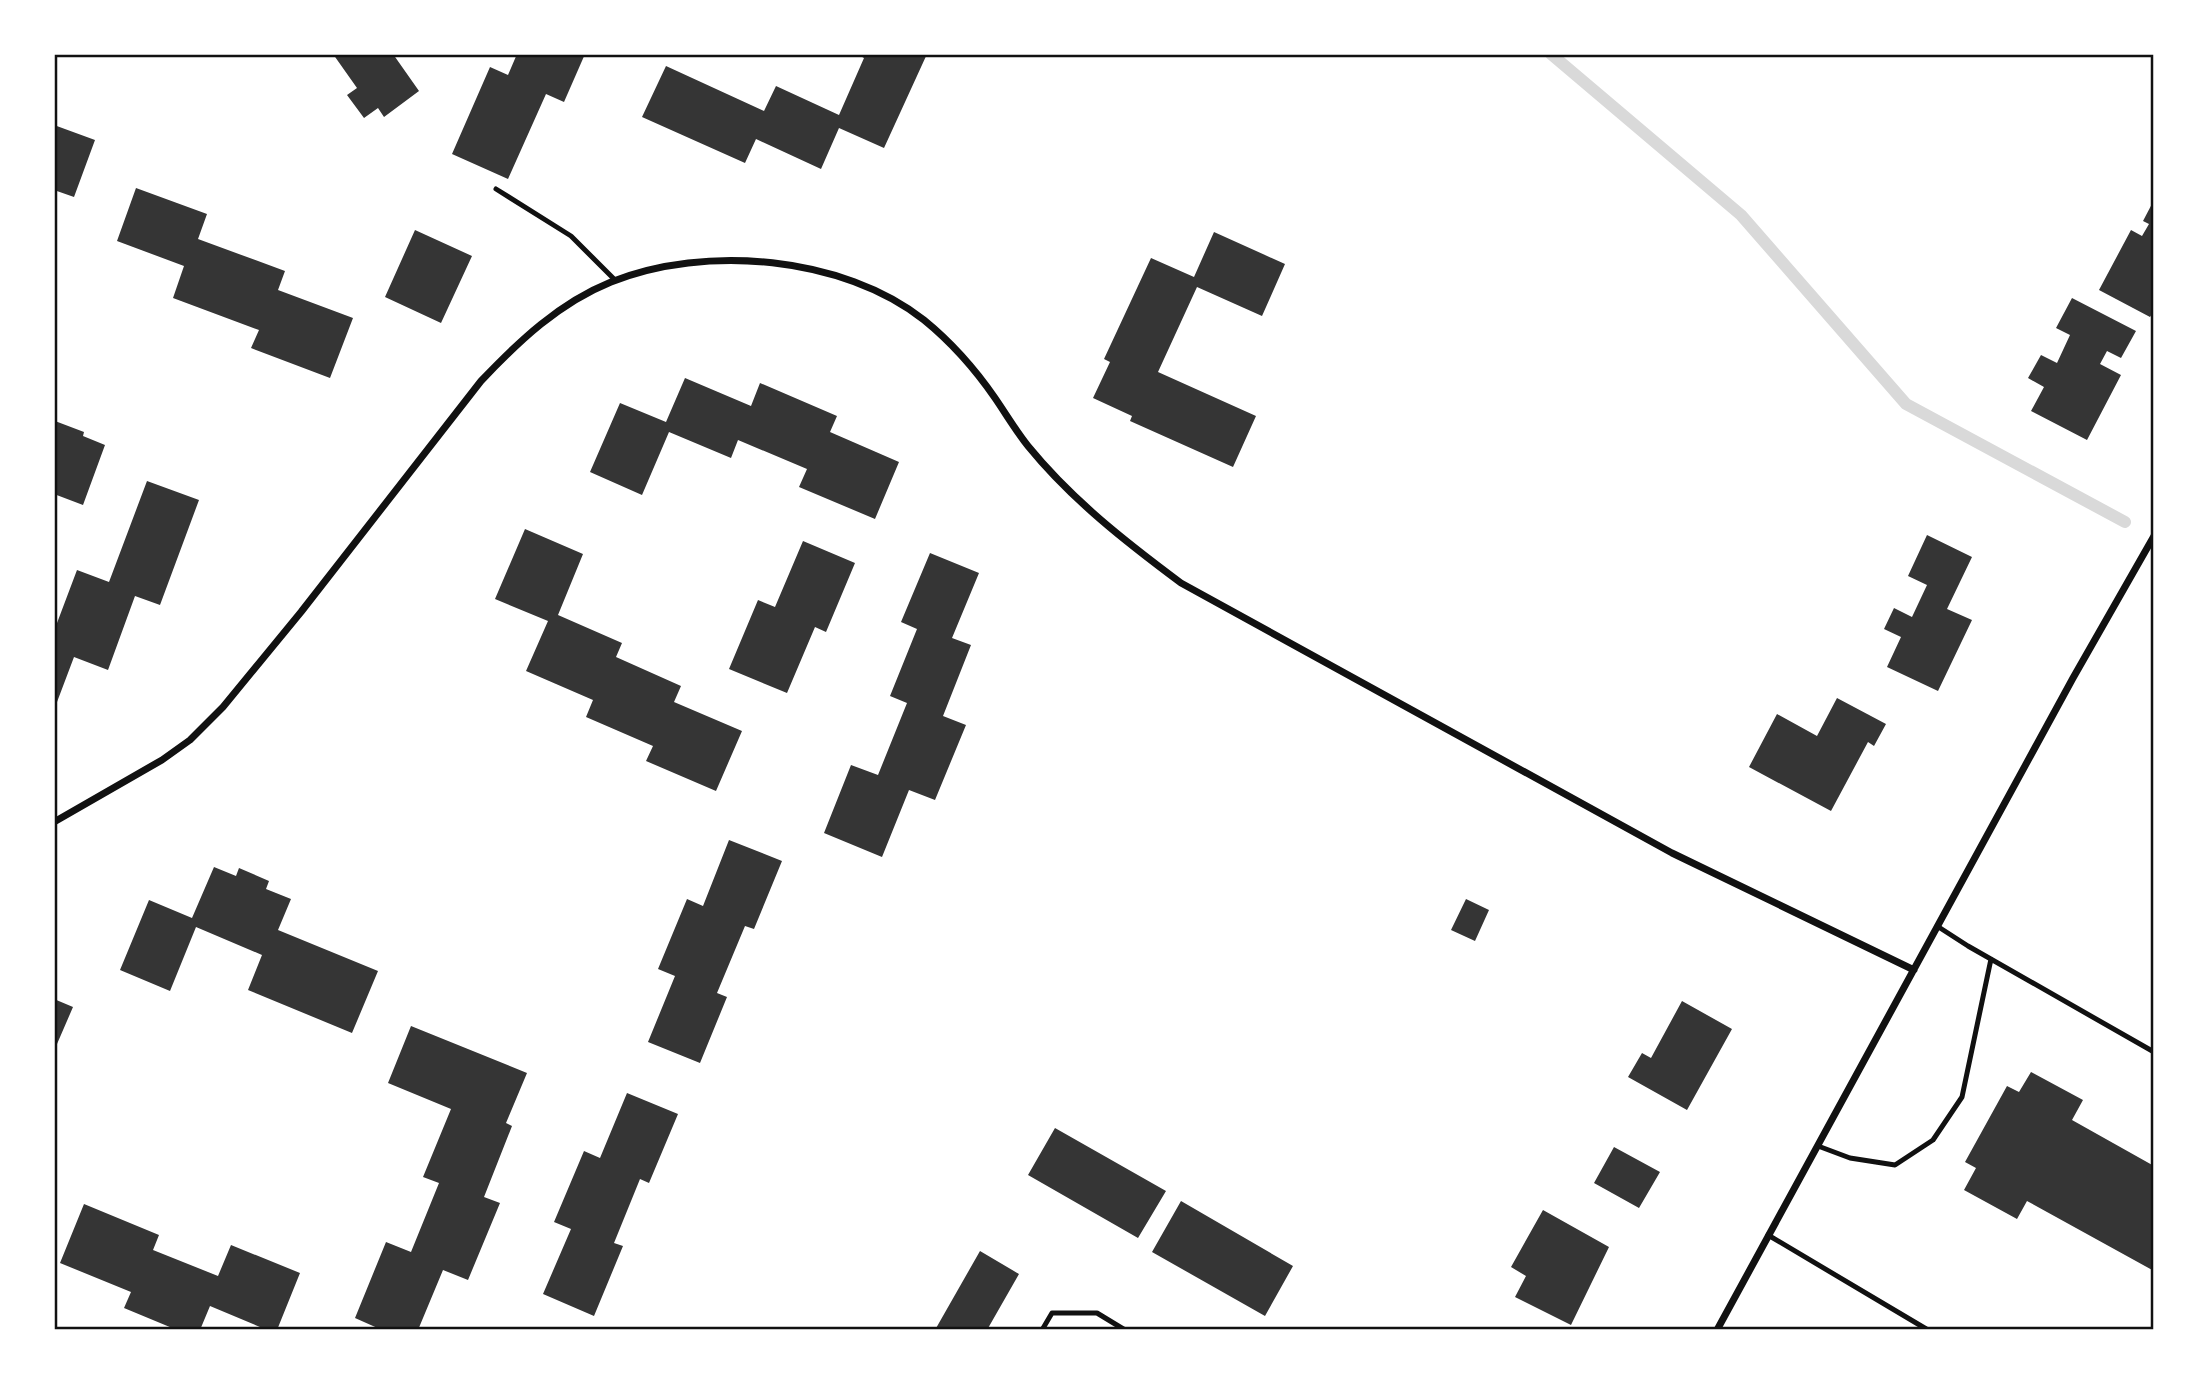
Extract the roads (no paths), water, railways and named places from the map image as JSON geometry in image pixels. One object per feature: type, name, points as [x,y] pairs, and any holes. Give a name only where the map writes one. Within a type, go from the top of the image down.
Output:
[{"type":"street","points":[[54,822],[162,760],[190,740],[223,707],[301,612],[481,381],[539,325],[573,301],[615,280],[647,270],[688,263],[761,261],[826,273],[890,299],[921,318],[959,354],[995,397],[1028,445],[1075,496],[1181,583],[1672,853],[1914,970]]},
{"type":"street","points":[[1717,1330],[2073,678],[2154,536]]},
{"type":"lane","points":[[496,189],[571,236],[615,280]]},
{"type":"lane","points":[[1937,926],[2154,1052]]},
{"type":"lane","points":[[1818,1146],[1850,1158],[1895,1165],[1933,1140],[1962,1097],[1991,959]]},
{"type":"lane","points":[[1768,1235],[1928,1330]]},
{"type":"lane","points":[[1042,1330],[1052,1313],[1097,1313],[1125,1330]]},
{"type":"waterway","points":[[1551,54],[1741,215],[1906,404],[2125,522]]}]
